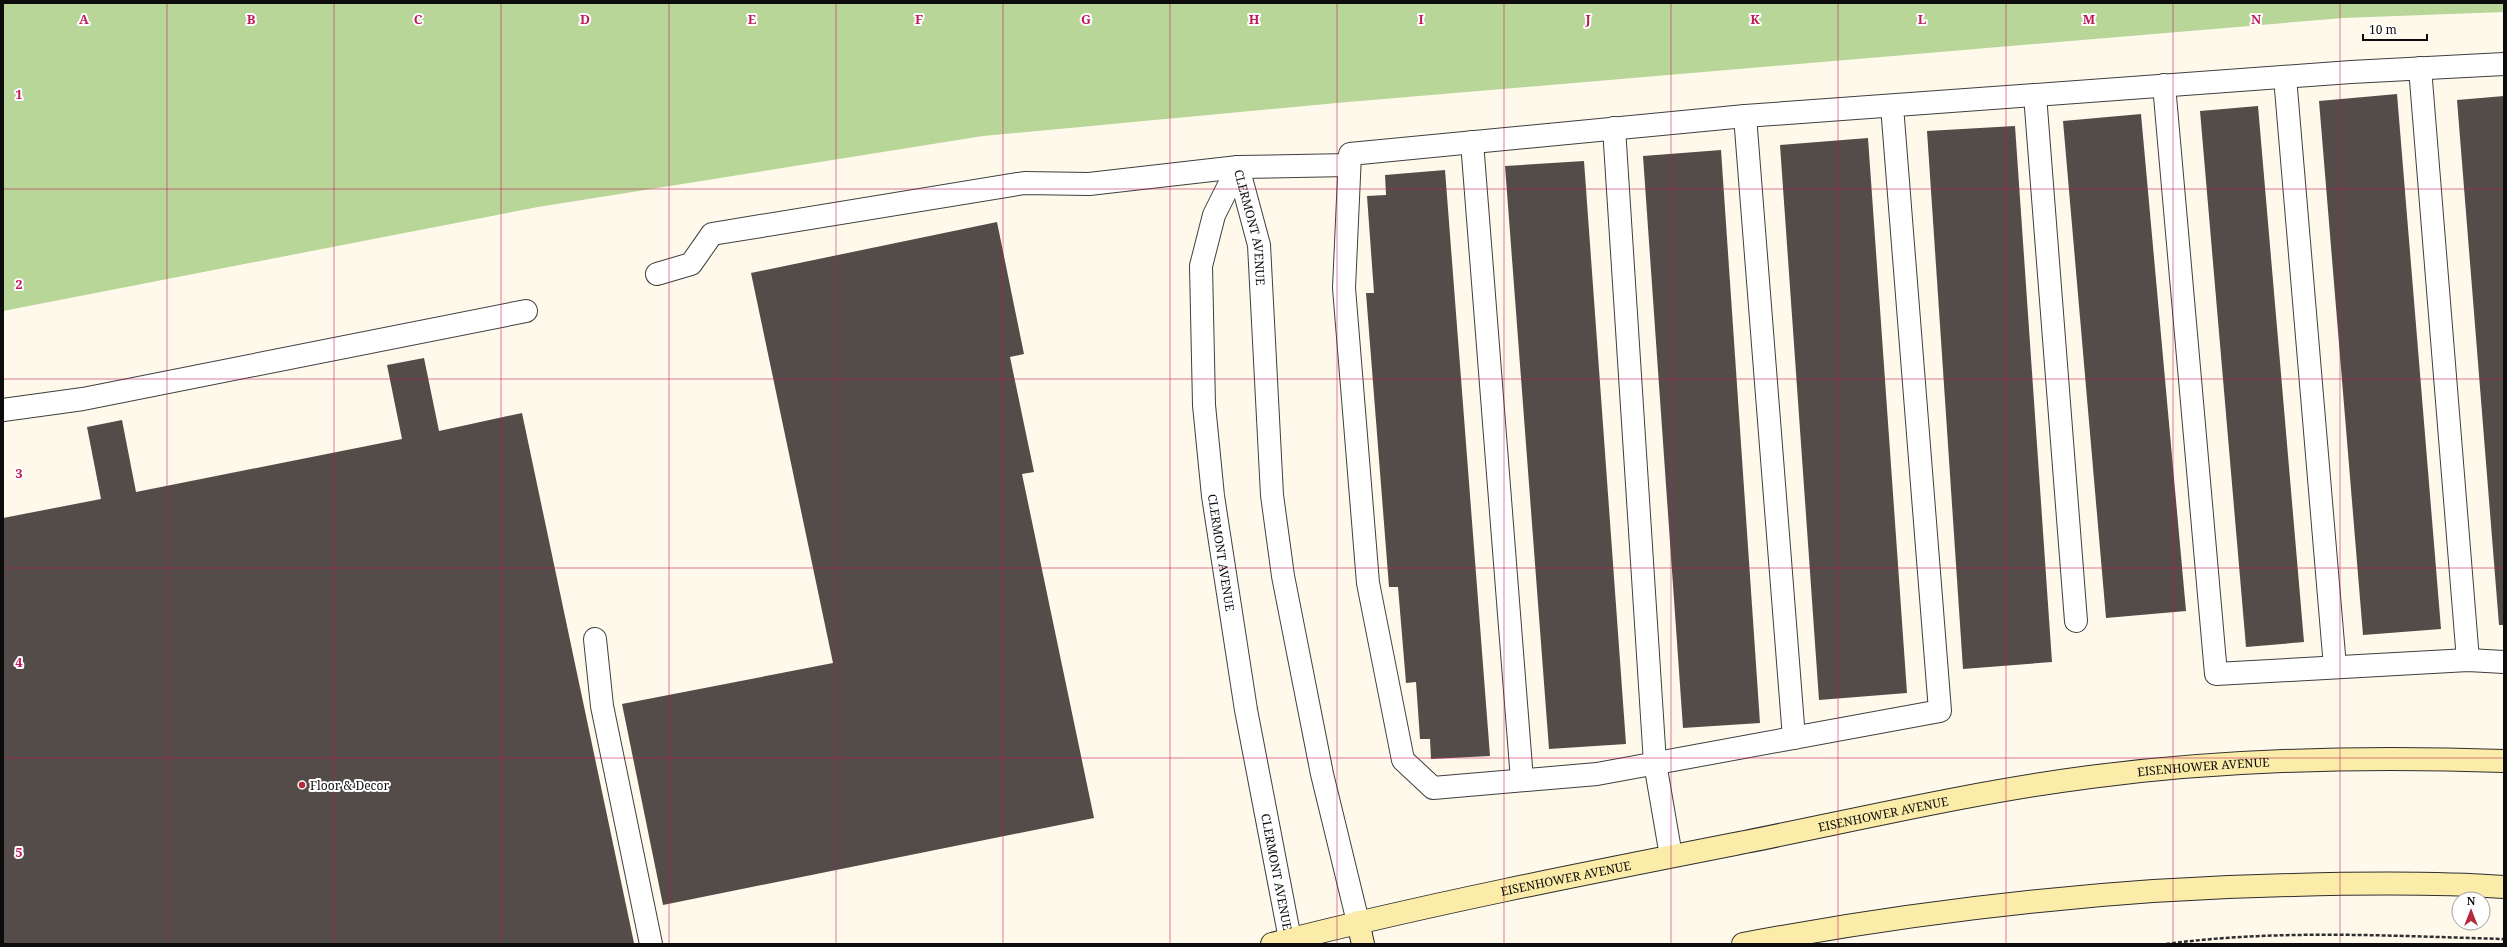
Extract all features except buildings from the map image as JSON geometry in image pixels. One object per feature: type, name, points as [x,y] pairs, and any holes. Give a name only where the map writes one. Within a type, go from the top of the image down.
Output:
[{"type":"main road","name":"EISENHOWER AVENUE","points":[[1284,942],[1358,922],[1671,856],[1955,799],[2120,774],[2189,766],[2280,760],[2401,757],[2504,762]]},
{"type":"main road","points":[[1742,944],[1852,924],[2106,893],[2238,886],[2358,883],[2504,887]]},
{"type":"main road","points":[[1358,922],[1363,944]]},
{"type":"street","points":[[1892,106],[1940,710],[1598,774],[1434,788],[1403,760],[1368,583],[1344,288],[1350,154],[1745,116],[2164,85],[2504,64]]},
{"type":"street","points":[[2420,68],[2468,660]]},
{"type":"street","points":[[2285,77],[2335,667]]},
{"type":"street","points":[[2164,85],[2216,674],[2468,660],[2504,662]]},
{"type":"street","points":[[2035,95],[2076,621]]},
{"type":"street","points":[[1745,116],[1794,738]]},
{"type":"street","points":[[1614,128],[1655,763],[1671,856]]},
{"type":"street","points":[[1472,142],[1522,780]]},
{"type":"street","points":[[657,274],[691,264],[712,234],[1024,182],[1089,184],[1238,167],[1350,165]]},
{"type":"street","name":"CLERMONT AVENUE","points":[[1238,167],[1259,245],[1272,495],[1283,576],[1322,774],[1358,922]]},
{"type":"street","name":"CLERMONT AVENUE","points":[[1238,167],[1214,214],[1201,266],[1204,405],[1213,496],[1284,942]]},
{"type":"street","points":[[3,410],[83,399],[526,311]]},
{"type":"street","points":[[596,639],[602,706],[651,944]]},
{"type":"path","points":[[2166,944],[2201,939],[2342,935],[2504,939]]},
{"type":"green space","points":[[3,3],[2504,3],[2504,12],[2343,18],[1348,102],[983,136],[538,207],[3,311]]},
{"type":"place","name":"Floor & Decor","points":[[302,785]]}]
